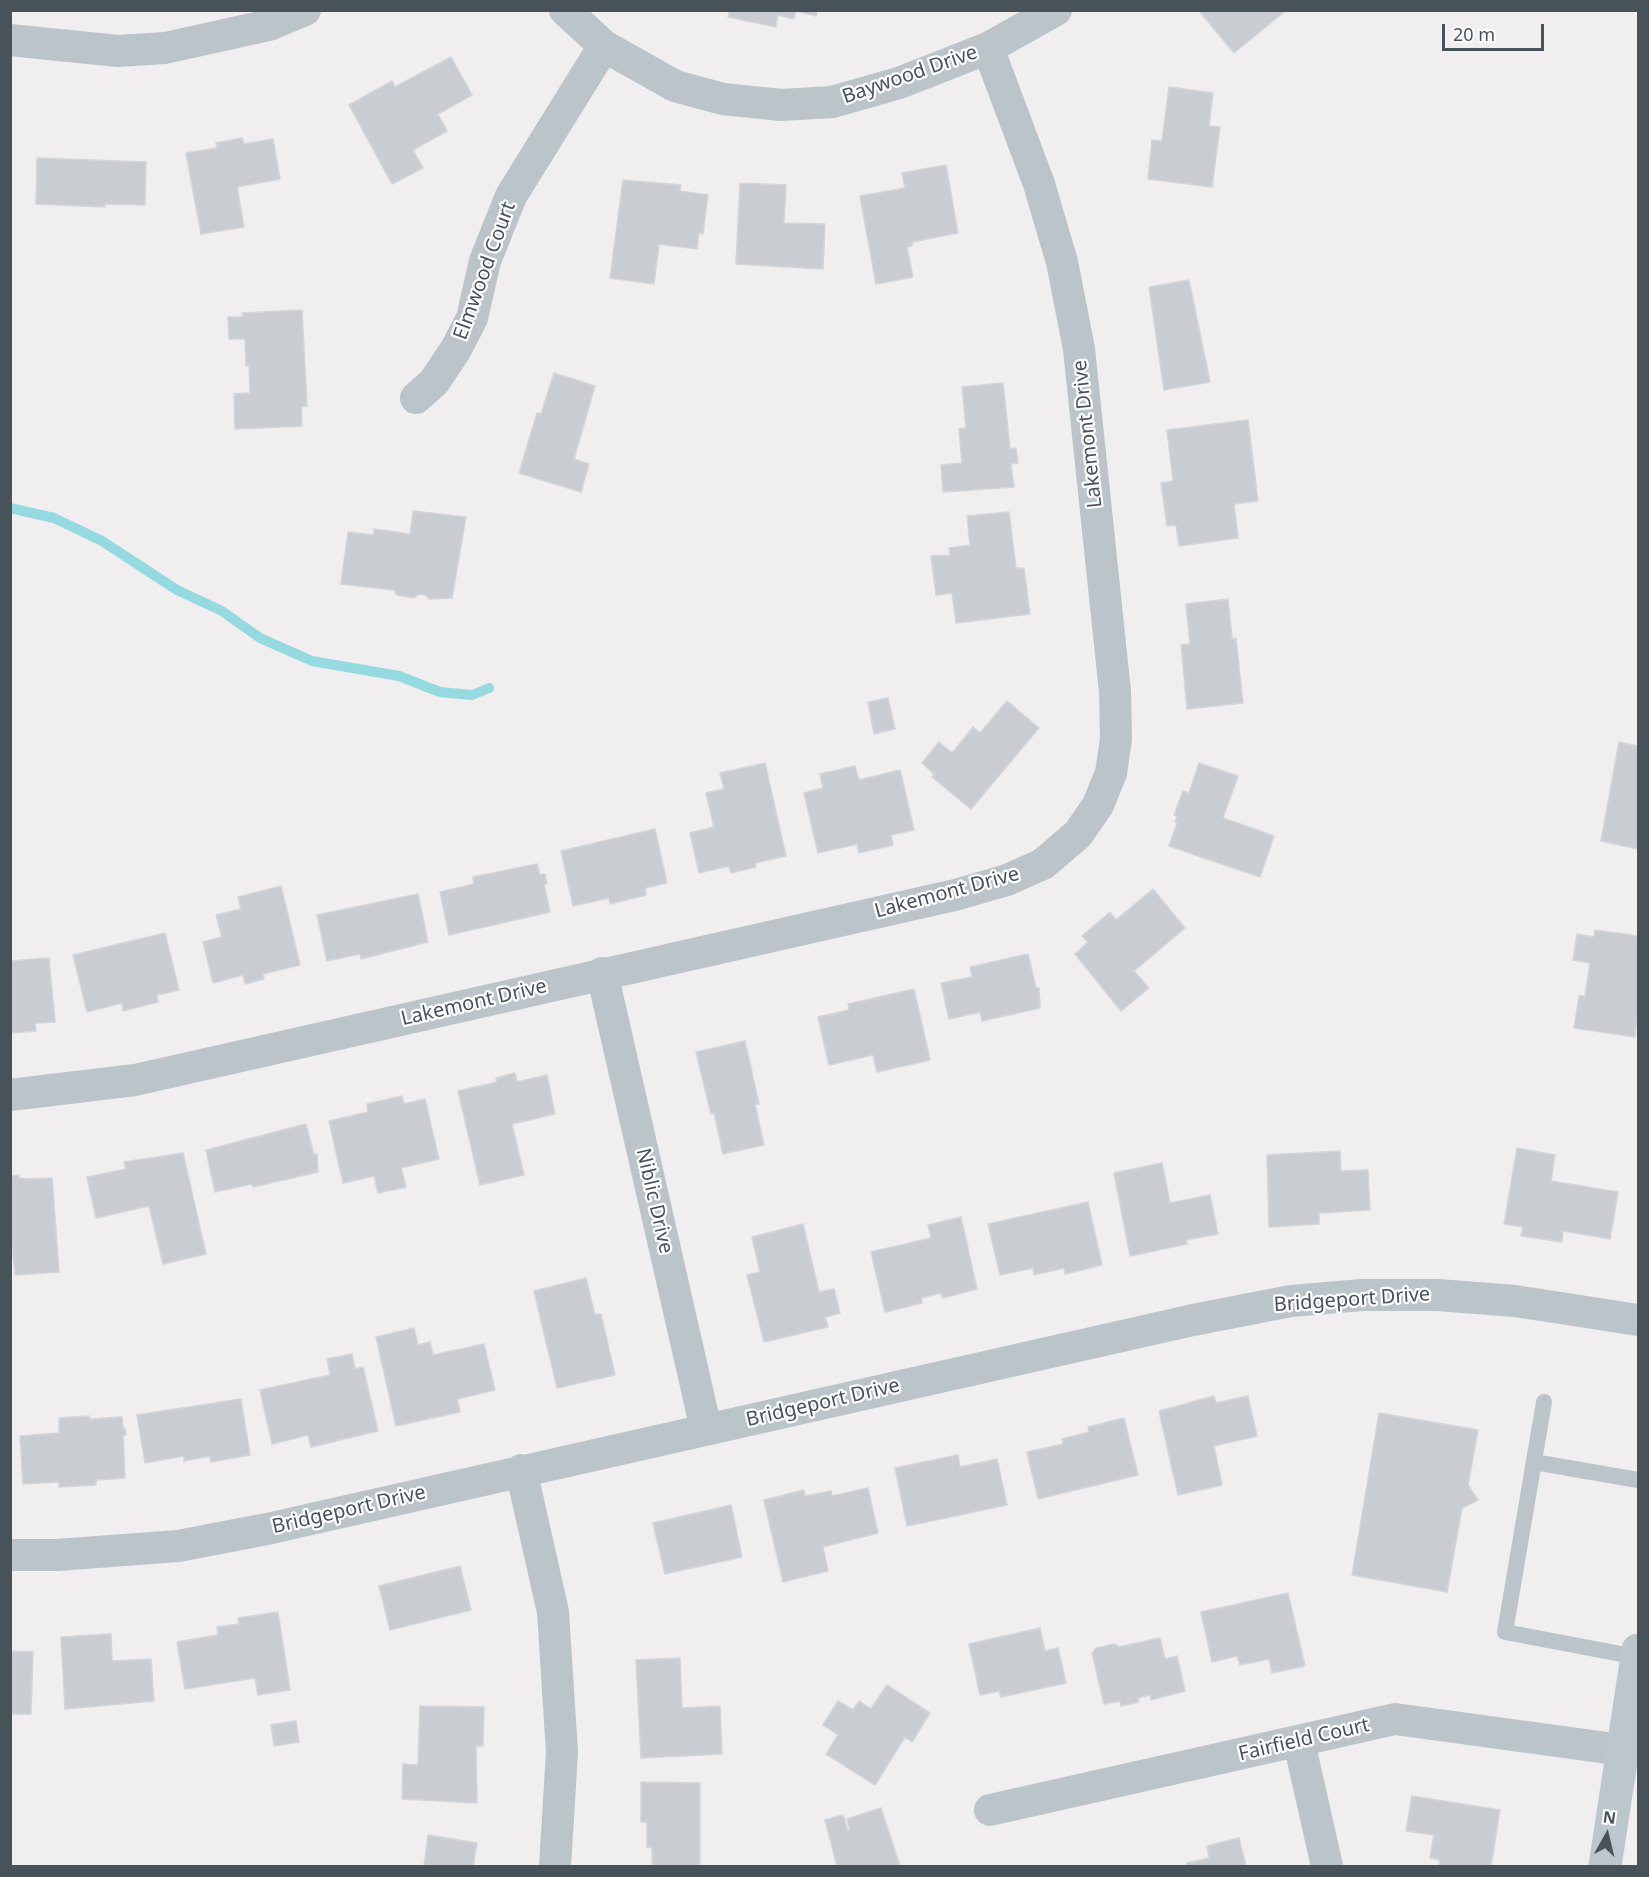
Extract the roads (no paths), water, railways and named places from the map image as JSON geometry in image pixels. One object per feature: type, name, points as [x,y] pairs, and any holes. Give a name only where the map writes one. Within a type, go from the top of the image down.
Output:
[{"type":"main road","points":[[1605,1866],[1638,1653]]},
{"type":"street","points":[[10,40],[118,51],[165,48],[269,25],[305,10]]},
{"type":"street","name":"Baywood Drive","points":[[565,10],[604,46],[675,86],[723,99],[781,105],[832,102],[899,83],[988,48],[1056,10]]},
{"type":"street","name":"Elmwood Court","points":[[416,398],[434,382],[456,349],[472,318],[485,261],[511,196],[604,46]]},
{"type":"street","name":"Lakemont Drive","points":[[10,1095],[135,1080],[955,895],[1007,880],[1043,864],[1078,834],[1098,805],[1111,773],[1116,739],[1114,692],[1079,349],[1062,262],[1039,184],[988,48]]},
{"type":"street","name":"Niblic Drive","points":[[602,973],[706,1429]]},
{"type":"street","name":"Bridgeport Drive","points":[[10,1555],[57,1555],[178,1546],[1193,1320],[1291,1301],[1362,1296],[1438,1295],[1515,1301],[1638,1320]]},
{"type":"street","points":[[521,1470],[553,1612],[562,1752],[555,1866]]},
{"type":"street","name":"Fairfield Court","points":[[990,1810],[1395,1719],[1622,1750]]},
{"type":"street","points":[[1299,1742],[1327,1866]]},
{"type":"lane","points":[[1544,1402],[1505,1632],[1638,1653]]},
{"type":"lane","points":[[1534,1462],[1638,1480]]},
{"type":"waterway","points":[[10,508],[54,518],[102,541],[177,590],[222,611],[260,638],[312,661],[399,676],[440,692],[472,695],[489,688]]}]
